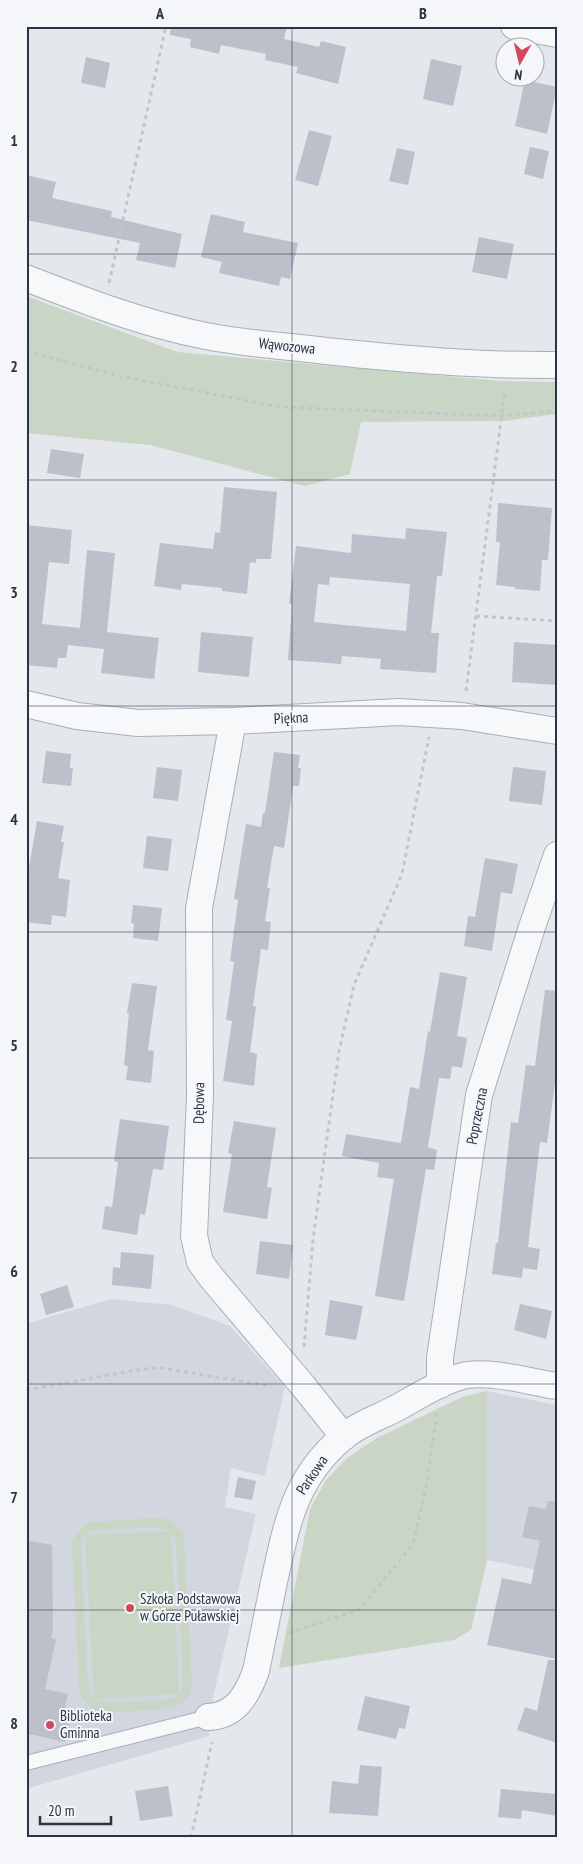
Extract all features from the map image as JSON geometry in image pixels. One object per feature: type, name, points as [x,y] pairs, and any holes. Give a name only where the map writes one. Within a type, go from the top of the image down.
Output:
[{"type":"street","points":[[514,26],[557,34]]},
{"type":"street","name":"Wąwozowa","points":[[26,278],[104,308],[207,336],[411,360],[506,365],[557,365]]},
{"type":"street","name":"Piękna","points":[[26,704],[77,716],[138,723],[233,721],[399,712],[462,716],[557,730]]},
{"type":"street","name":"Dębowa","points":[[233,721],[199,908],[200,1096],[194,1236],[200,1262],[211,1277],[344,1437]]},
{"type":"street","name":"Poprzeczna","points":[[440,1385],[440,1358],[479,1095],[529,936],[557,855]]},
{"type":"street","name":"Parkowa","points":[[213,1717],[239,1704],[249,1689],[256,1671],[285,1531],[294,1503],[306,1480],[326,1453],[359,1427],[440,1385],[466,1375],[486,1374],[557,1386]]},
{"type":"lane","points":[[26,1763],[213,1717]]},
{"type":"path","points":[[104,308],[166,26]]},
{"type":"path","points":[[26,351],[119,376],[280,407],[501,416],[557,411]]},
{"type":"path","points":[[462,716],[506,390]]},
{"type":"path","points":[[476,616],[557,621]]},
{"type":"path","points":[[26,1390],[142,1369],[162,1368],[284,1389],[302,1385],[314,1239],[339,1051],[354,985],[402,874],[434,714]]},
{"type":"path","points":[[286,1635],[360,1609],[413,1544],[426,1487],[440,1385]]},
{"type":"path","points":[[191,1838],[213,1717]]},
{"type":"shaded area","name":"Szkoła Podstawowa w Górze Puławskiej","points":[[110,1299],[172,1305],[230,1326],[285,1387],[265,1476],[231,1468],[225,1507],[256,1514],[212,1702],[208,1710],[209,1736],[26,1789],[26,1324]]},
{"type":"shaded area","points":[[486,1391],[557,1405],[557,1574],[487,1560]]},
{"type":"green space","points":[[26,296],[177,352],[501,381],[557,382],[557,414],[504,421],[361,422],[350,474],[305,486],[150,445],[26,433]]},
{"type":"green space","points":[[486,1391],[487,1560],[471,1630],[454,1640],[279,1668],[310,1509],[326,1480],[347,1458],[377,1438],[462,1397]]},
{"type":"green space","points":[[157,1518],[174,1523],[184,1536],[192,1688],[187,1698],[178,1705],[150,1710],[100,1711],[88,1705],[82,1697],[79,1687],[72,1542],[79,1530],[90,1522]],"holes":[[[157,1527],[169,1531],[86,1535],[93,1530]],[[171,1532],[176,1543],[183,1681],[182,1690],[179,1693]],[[85,1536],[94,1698],[88,1686],[82,1539]],[[178,1694],[176,1697],[167,1700],[107,1703],[95,1699]]]},
{"type":"building","points":[[171,26],[287,26],[284,39],[319,47],[321,41],[346,47],[338,84],[296,73],[298,67],[265,60],[266,54],[221,45],[219,54],[190,47],[191,39],[170,35]]},
{"type":"building","points":[[86,57],[110,63],[105,88],[81,83]]},
{"type":"building","points":[[431,59],[462,66],[453,106],[423,99]]},
{"type":"building","points":[[546,85],[557,87],[547,134],[515,126],[523,88],[546,88]]},
{"type":"building","points":[[309,130],[332,136],[318,186],[295,180]]},
{"type":"building","points":[[530,147],[549,151],[543,179],[524,174]]},
{"type":"building","points":[[397,148],[415,152],[408,185],[389,181]]},
{"type":"building","points":[[26,175],[56,182],[52,198],[112,211],[111,217],[182,234],[175,268],[136,260],[140,243],[26,220]]},
{"type":"building","points":[[211,214],[245,222],[243,232],[298,243],[290,279],[281,277],[279,286],[219,273],[222,262],[201,257]]},
{"type":"building","points":[[479,237],[514,244],[507,279],[472,272]]},
{"type":"building","points":[[51,449],[84,454],[80,478],[47,473]]},
{"type":"building","points":[[224,487],[277,492],[271,559],[256,559],[256,563],[250,562],[247,594],[222,591],[222,588],[182,584],[181,590],[154,586],[160,543],[213,549],[215,532],[220,533]]},
{"type":"building","points":[[498,503],[552,508],[548,560],[542,560],[540,591],[496,585],[500,542],[496,542]]},
{"type":"building","points":[[26,525],[72,530],[69,564],[49,562],[42,624],[80,628],[87,550],[115,553],[107,632],[159,638],[154,679],[101,673],[104,649],[68,645],[66,658],[58,658],[57,668],[26,665]]},
{"type":"building","points":[[406,528],[447,532],[442,576],[437,576],[431,633],[439,633],[436,673],[380,669],[381,659],[342,656],[341,664],[288,660],[292,604],[289,604],[296,546],[351,553],[352,534],[405,539]],"holes":[[[330,577],[410,584],[406,631],[314,622],[318,584],[329,585]]]},
{"type":"building","points":[[201,632],[253,637],[249,677],[198,672]]},
{"type":"building","points":[[514,642],[557,645],[557,685],[512,682]]},
{"type":"building","points":[[46,751],[71,754],[70,768],[73,768],[71,786],[42,783]]},
{"type":"building","points":[[274,752],[300,755],[298,768],[301,768],[299,786],[293,786],[284,848],[274,846],[267,888],[270,888],[265,921],[271,922],[268,950],[261,949],[253,1006],[256,1007],[250,1052],[257,1054],[254,1086],[223,1081],[232,1021],[226,1020],[234,962],[230,961],[238,900],[234,899],[246,824],[261,827],[263,813],[265,813]]},
{"type":"building","points":[[157,767],[182,770],[178,801],[153,798]]},
{"type":"building","points":[[513,767],[546,771],[542,805],[509,801]]},
{"type":"building","points":[[37,821],[64,826],[61,842],[64,842],[58,878],[70,880],[66,917],[52,915],[51,925],[26,922],[26,885]]},
{"type":"building","points":[[147,836],[172,839],[168,871],[143,868]]},
{"type":"building","points":[[485,858],[518,864],[512,894],[501,892],[492,951],[464,946],[468,916],[475,917]]},
{"type":"building","points":[[133,905],[162,908],[158,941],[133,938],[134,924],[131,923]]},
{"type":"building","points":[[440,972],[467,977],[457,1036],[467,1038],[462,1068],[452,1066],[450,1079],[439,1078],[428,1147],[437,1150],[434,1170],[426,1169],[404,1301],[375,1296],[394,1179],[377,1177],[379,1163],[342,1156],[346,1134],[401,1143],[410,1087],[419,1089]]},
{"type":"building","points":[[132,983],[157,986],[148,1050],[154,1051],[151,1083],[126,1080],[128,1066],[124,1065],[129,1013],[127,1013]]},
{"type":"building","points":[[545,990],[557,991],[557,1068],[547,1143],[540,1142],[528,1247],[540,1249],[537,1270],[523,1268],[522,1278],[492,1274],[496,1243],[498,1243],[511,1122],[518,1123],[526,1065],[535,1066]]},
{"type":"building","points":[[120,1119],[169,1126],[163,1170],[153,1169],[145,1215],[140,1214],[137,1235],[102,1229],[105,1206],[112,1207],[118,1162],[114,1161]]},
{"type":"building","points":[[234,1121],[276,1128],[267,1187],[272,1188],[267,1219],[223,1212],[232,1154],[228,1153]]},
{"type":"building","points":[[260,1241],[293,1245],[289,1279],[256,1274]]},
{"type":"building","points":[[121,1252],[154,1255],[151,1289],[112,1285],[113,1267],[120,1268]]},
{"type":"building","points":[[67,1285],[74,1307],[46,1315],[40,1294]]},
{"type":"building","points":[[330,1300],[363,1306],[356,1340],[325,1335]]},
{"type":"building","points":[[520,1304],[552,1311],[546,1339],[514,1330]]},
{"type":"building","points":[[238,1477],[256,1481],[252,1500],[234,1497]]},
{"type":"building","points":[[548,1501],[557,1501],[557,1659],[487,1645],[502,1578],[531,1584],[540,1541],[522,1537],[529,1506],[546,1509]]},
{"type":"building","points":[[26,1540],[52,1545],[53,1628],[51,1638],[56,1639],[45,1689],[68,1694],[63,1716],[70,1718],[65,1742],[26,1735]]},
{"type":"building","points":[[548,1660],[557,1660],[557,1743],[517,1730],[525,1707],[537,1711]]},
{"type":"building","points":[[365,1696],[410,1706],[405,1729],[399,1728],[396,1739],[357,1730]]},
{"type":"building","points":[[360,1765],[382,1767],[378,1816],[329,1813],[332,1781],[358,1784]]},
{"type":"building","points":[[168,1786],[173,1816],[140,1821],[135,1791]]},
{"type":"building","points":[[501,1789],[557,1794],[557,1816],[522,1810],[521,1819],[498,1817]]},
{"type":"place","name":"Szkoła Podstawowa w Górze Puławskiej","points":[[130,1608]]},
{"type":"place","name":"Biblioteka Gminna","points":[[50,1725]]}]
